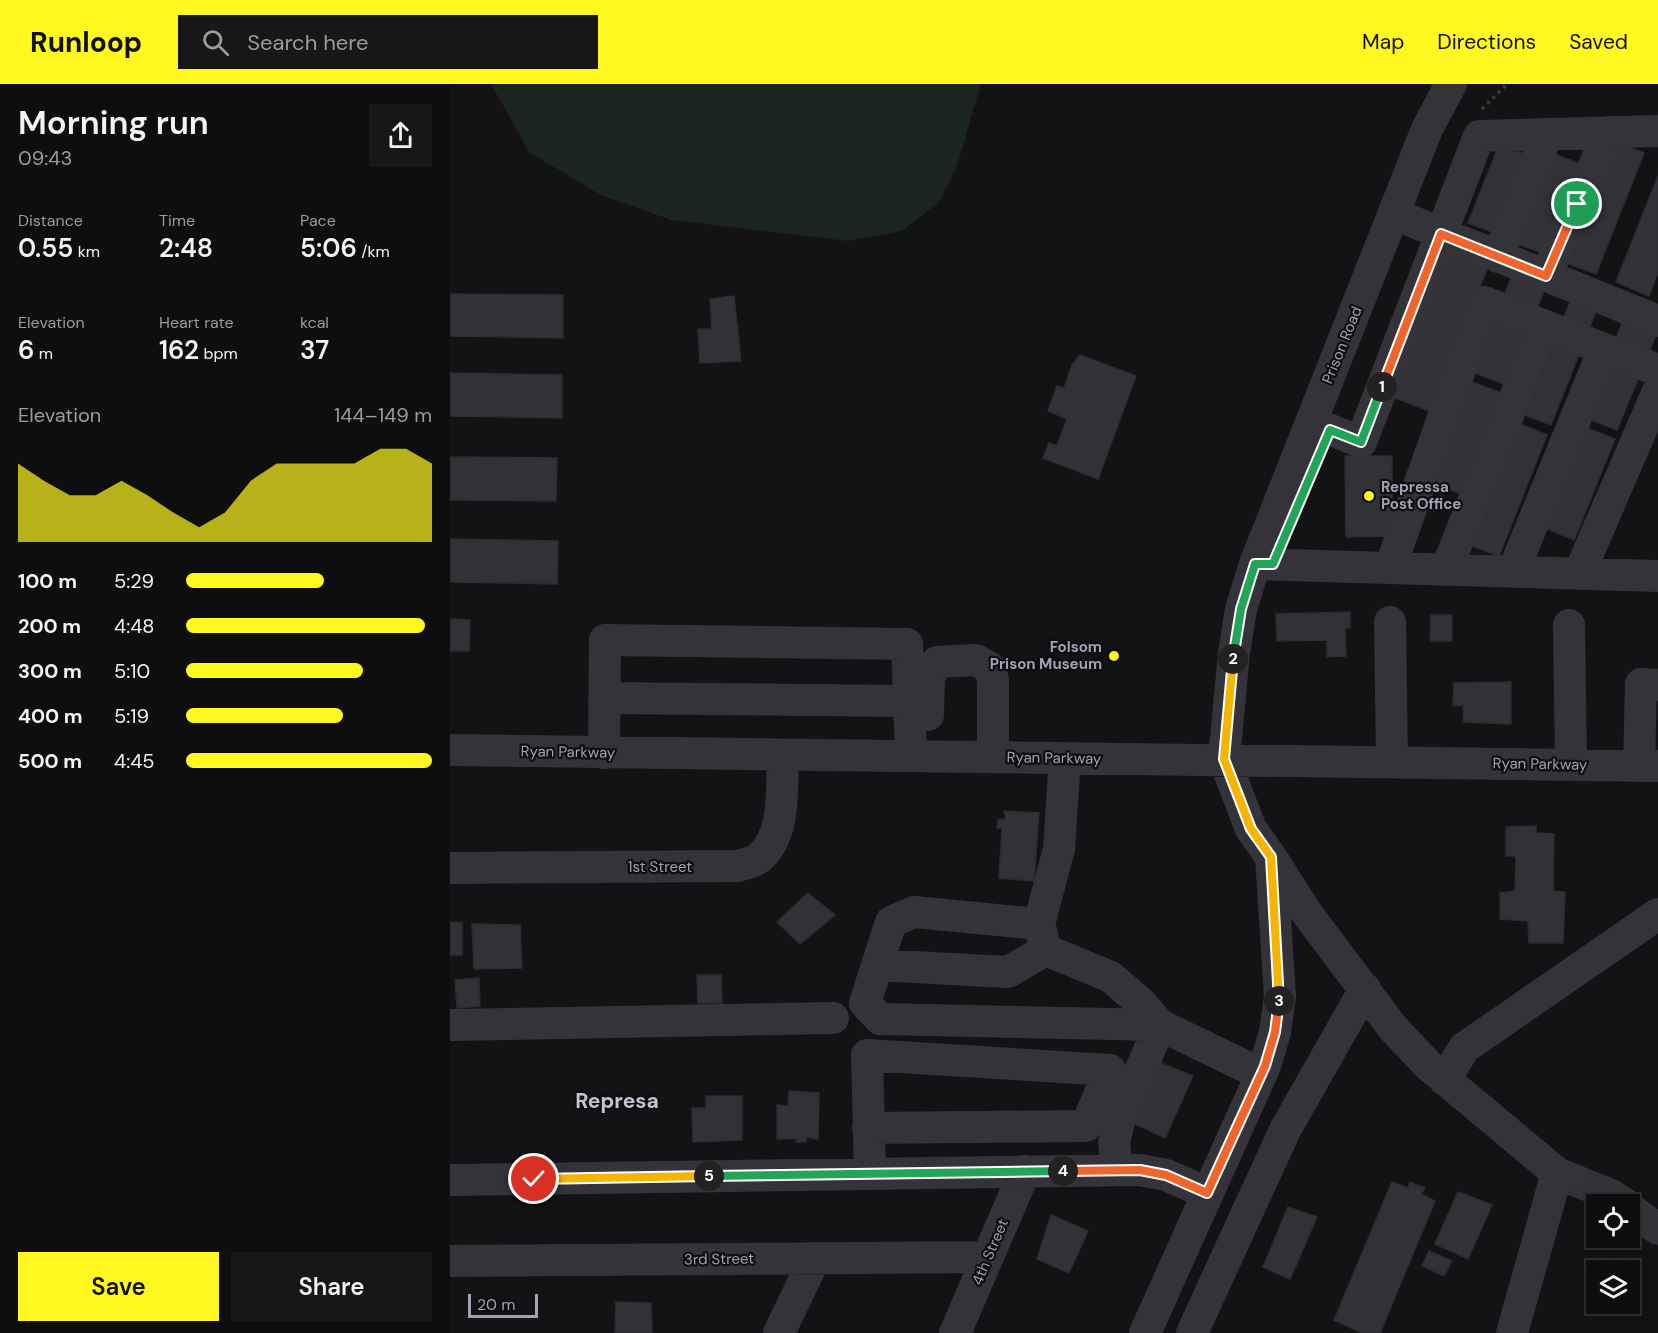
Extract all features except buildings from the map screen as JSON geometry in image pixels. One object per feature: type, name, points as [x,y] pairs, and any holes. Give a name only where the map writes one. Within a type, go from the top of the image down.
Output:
[{"type":"street","name":"Prison Road","points":[[1224,759],[1234,652],[1241,609],[1264,564],[1321,426],[1394,214],[1427,129],[1451,84]]},
{"type":"street","points":[[1321,426],[1361,442],[1479,136],[1658,131]]},
{"type":"street","points":[[1546,276],[1608,132]]},
{"type":"street","points":[[1498,257],[1547,134]]},
{"type":"street","points":[[1394,214],[1658,321]]},
{"type":"street","points":[[1390,568],[1484,302],[1658,370]]},
{"type":"street","points":[[1446,570],[1544,325]]},
{"type":"street","points":[[1513,572],[1604,349]]},
{"type":"street","points":[[1579,574],[1658,391]]},
{"type":"street","points":[[1264,564],[1658,576]]},
{"type":"street","points":[[1390,622],[1392,762]]},
{"type":"street","points":[[1569,625],[1571,765]]},
{"type":"street","points":[[604,753],[605,640],[908,644],[909,701],[919,756]]},
{"type":"street","points":[[919,756],[929,676],[937,662],[976,660],[989,667],[993,680],[993,757]]},
{"type":"street","points":[[1648,766],[1641,684],[1658,685]]},
{"type":"street","points":[[604,698],[909,701]]},
{"type":"street","name":"Ryan Parkway","points":[[450,750],[1648,766]]},
{"type":"street","name":"1st Street","points":[[450,868],[738,866],[758,859],[773,841],[780,820],[783,755]]},
{"type":"street","points":[[878,965],[1008,972],[1042,937],[1059,849],[1065,758]]},
{"type":"street","points":[[1224,759],[1251,829],[1306,912],[1393,1028],[1429,1066],[1557,1173],[1609,1194]]},
{"type":"street","points":[[1145,1333],[1261,1074],[1275,1032],[1280,996],[1271,857]]},
{"type":"street","points":[[1160,1025],[880,1019],[865,1003],[891,922],[914,912],[1042,937],[1111,977],[1143,1005],[1160,1025],[1261,1074]]},
{"type":"street","points":[[1445,1080],[1464,1048],[1658,914]]},
{"type":"street","points":[[1192,1333],[1285,1130],[1365,989]]},
{"type":"street","points":[[450,1025],[833,1018]]},
{"type":"street","points":[[1117,1170],[1114,1142],[1119,1118],[1160,1025]]},
{"type":"street","points":[[868,1128],[1086,1126],[1110,1070],[867,1055],[868,1128],[870,1174]]},
{"type":"street","points":[[450,1180],[1140,1170],[1166,1175],[1207,1193]]},
{"type":"street","name":"4th Street","points":[[955,1333],[1025,1171]]},
{"type":"street","points":[[1512,1333],[1557,1173]]},
{"type":"street","points":[[1640,1216],[1658,1228]]},
{"type":"street","name":"3rd Street","points":[[450,1261],[987,1257]]},
{"type":"street","points":[[779,1333],[815,1258]]},
{"type":"shaded area","points":[[491,84],[981,84],[957,166],[939,202],[902,231],[848,241],[671,220],[601,195],[529,152]]},
{"type":"place","name":"Repressa Post Office","points":[[1369,496]]},
{"type":"place","name":"Folsom Prison Museum","points":[[1114,656]]},
{"type":"district","name":"Represa","points":[[617,1101]]},
{"type":"route","points":[[534,1179],[1140,1170],[1166,1175],[1207,1193],[1265,1066],[1275,1032],[1280,996],[1271,857],[1251,829],[1224,759],[1234,652],[1241,609],[1255,564],[1273,564],[1330,430],[1361,442],[1441,234],[1546,276],[1577,204]]}]
